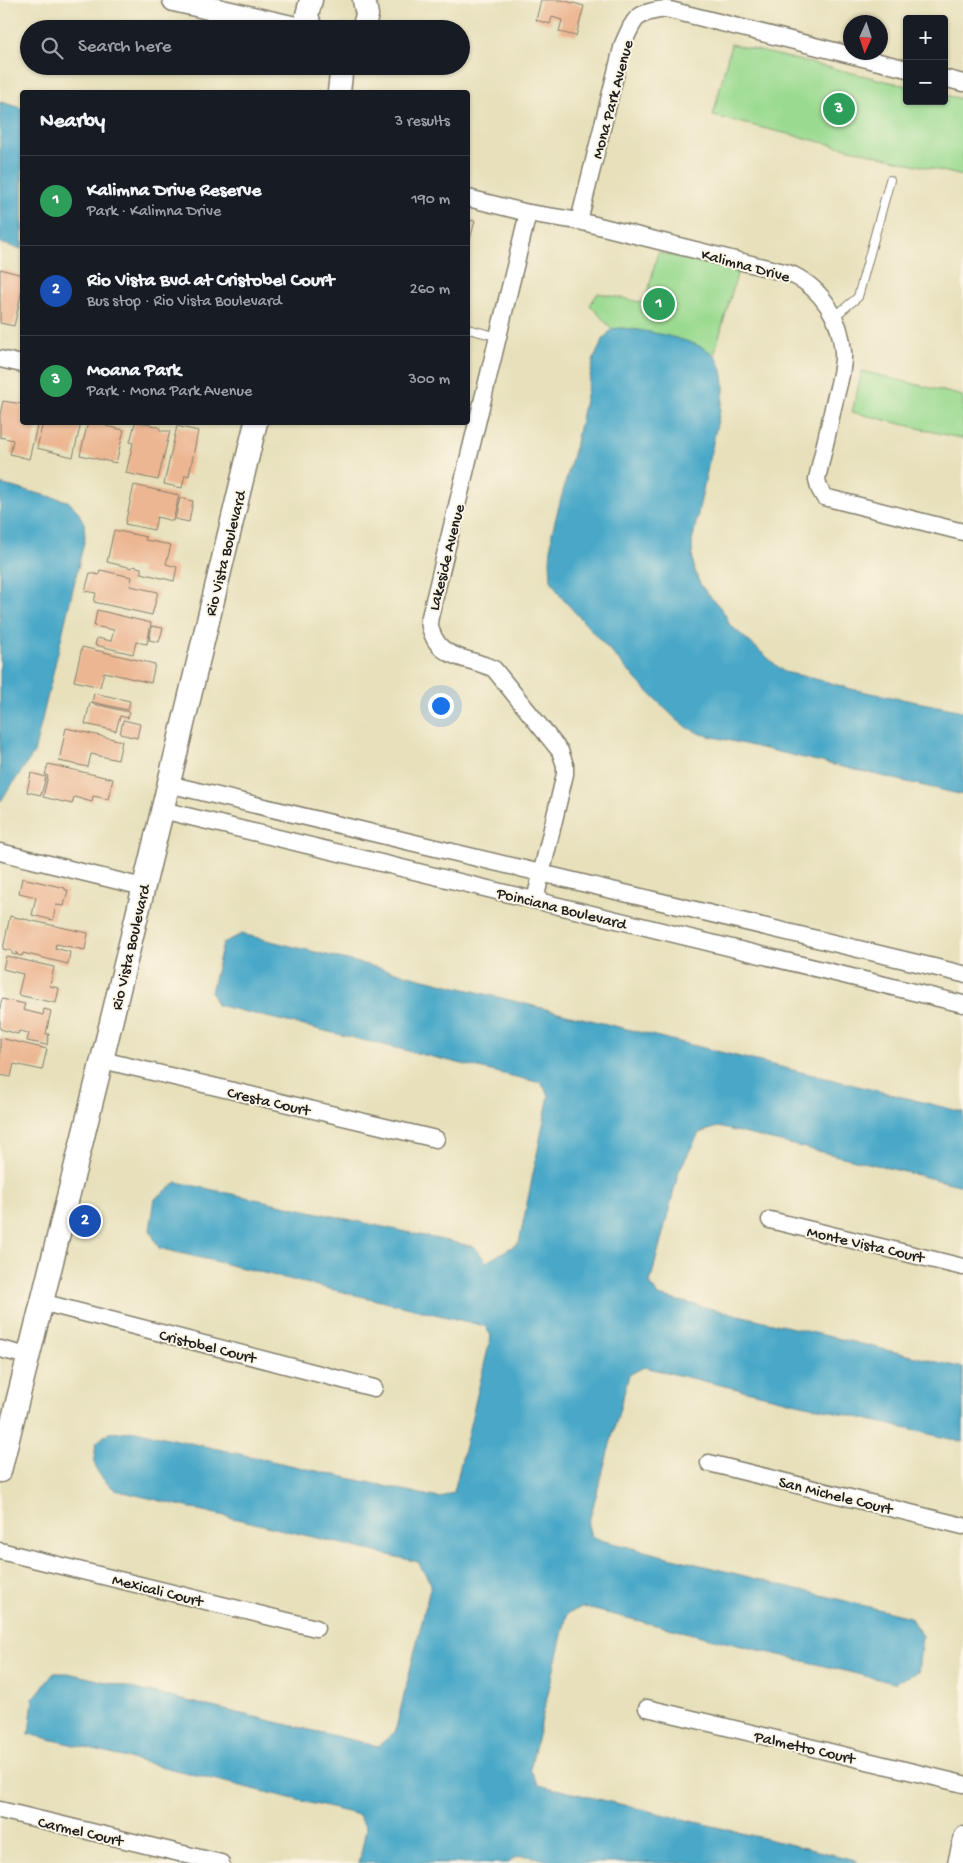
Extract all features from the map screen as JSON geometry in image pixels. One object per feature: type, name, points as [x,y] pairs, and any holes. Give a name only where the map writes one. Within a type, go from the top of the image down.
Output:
[{"type":"street","points":[[174,0],[261,20]]},
{"type":"street","points":[[308,20],[307,15],[310,0]]},
{"type":"street","points":[[364,0],[367,15],[366,20]]},
{"type":"street","name":"Mona Park Avenue","points":[[579,221],[624,44],[634,20],[642,14],[666,8],[903,68]]},
{"type":"street","points":[[326,75],[326,90]]},
{"type":"street","points":[[339,90],[341,75]]},
{"type":"street","points":[[948,79],[963,83]]},
{"type":"street","name":"Kalimna Drive","points":[[470,198],[528,213],[579,221],[792,275],[808,284],[824,300],[834,317],[841,335],[843,353],[840,375],[817,479],[824,497],[963,532]]},
{"type":"street","name":"Lakeside Avenue","points":[[528,213],[429,621],[431,632],[441,649],[494,668],[560,751],[565,765],[565,774],[535,900]]},
{"type":"street","points":[[0,359],[20,364]]},
{"type":"street","name":"Rio Vista Boulevard","points":[[0,1471],[102,1060],[255,425]]},
{"type":"street","name":"Poinciana Boulevard","points":[[168,784],[963,974]]},
{"type":"street","name":"Poinciana Boulevard","points":[[162,810],[963,1004]]},
{"type":"street","points":[[0,852],[143,887]]},
{"type":"street","points":[[851,977],[858,950]]},
{"type":"street","name":"Cresta Court","points":[[102,1060],[436,1139]]},
{"type":"street","name":"Monte Vista Court","points":[[770,1220],[963,1266]]},
{"type":"street","name":"Cristobel Court","points":[[41,1302],[374,1388]]},
{"type":"street","points":[[0,1349],[28,1356]]},
{"type":"street","name":"San Michele Court","points":[[709,1463],[963,1526]]},
{"type":"street","name":"Mexicali Court","points":[[0,1551],[316,1628]]},
{"type":"street","name":"Palmetto Court","points":[[647,1708],[963,1784]]},
{"type":"street","name":"Carmel Court","points":[[0,1810],[221,1863]]},
{"type":"street","points":[[956,1863],[963,1835]]},
{"type":"lane","points":[[834,317],[858,297],[890,180]]},
{"type":"lane","points":[[470,330],[499,337]]},
{"type":"green space","points":[[731,44],[903,85],[903,105],[948,105],[948,96],[963,99],[963,176],[713,116]]},
{"type":"green space","points":[[658,252],[738,271],[714,355],[635,329],[612,329],[590,305],[598,293],[645,303]]},
{"type":"green space","points":[[862,371],[963,396],[963,439],[852,412]]},
{"type":"water","points":[[0,102],[20,107],[20,248],[0,243]]},
{"type":"water","points":[[622,328],[657,333],[684,340],[714,355],[721,368],[724,391],[692,547],[698,580],[721,608],[729,624],[784,672],[851,689],[963,711],[963,795],[701,734],[688,728],[643,687],[561,597],[551,580],[552,532],[575,447],[594,358],[604,338],[612,329]]},
{"type":"water","points":[[0,484],[68,501],[77,510],[84,523],[85,538],[34,753],[0,802]]},
{"type":"water","points":[[242,934],[963,1112],[963,1186],[718,1127],[699,1133],[679,1171],[650,1283],[658,1296],[963,1368],[963,1442],[644,1367],[629,1375],[588,1525],[591,1536],[604,1541],[910,1617],[922,1636],[918,1672],[894,1683],[582,1607],[567,1614],[530,1769],[539,1785],[856,1860],[858,1863],[555,1863],[525,1856],[513,1859],[509,1863],[359,1863],[366,1829],[359,1815],[29,1734],[33,1699],[54,1673],[68,1673],[378,1746],[395,1732],[431,1584],[418,1562],[115,1490],[103,1479],[97,1470],[95,1465],[96,1443],[108,1433],[136,1431],[439,1498],[454,1492],[491,1336],[485,1326],[159,1248],[150,1230],[155,1199],[177,1182],[475,1247],[486,1262],[519,1243],[549,1095],[541,1083],[217,1005],[211,992],[223,943]]},
{"type":"building","points":[[541,0],[562,0],[584,6],[576,36],[559,32],[562,20],[552,17],[550,24],[536,20]]},
{"type":"building","points":[[470,220],[475,221],[470,240]]},
{"type":"building","points":[[0,269],[20,274],[20,299],[14,326],[0,323]]},
{"type":"building","points":[[3,401],[20,404],[20,425],[37,425],[29,459],[10,454],[13,440],[0,437],[0,414]]},
{"type":"building","points":[[42,425],[81,425],[73,457],[37,448]]},
{"type":"building","points":[[87,425],[106,425],[124,430],[116,463],[80,455]]},
{"type":"building","points":[[134,425],[151,425],[159,427],[161,431],[170,431],[158,480],[126,473],[133,443],[130,442]]},
{"type":"building","points":[[177,426],[198,431],[189,476],[185,475],[182,488],[164,484]]},
{"type":"building","points":[[134,485],[179,495],[173,521],[157,517],[154,530],[125,524]]},
{"type":"building","points":[[180,498],[193,501],[189,522],[175,519]]},
{"type":"building","points":[[114,530],[146,537],[145,540],[171,545],[166,564],[177,567],[174,581],[141,573],[141,568],[133,566],[132,568],[107,562]]},
{"type":"building","points":[[100,570],[132,577],[130,586],[158,592],[152,615],[94,602],[96,593],[85,591],[90,573],[99,575]]},
{"type":"building","points":[[97,610],[151,623],[147,644],[136,642],[133,654],[95,645],[97,638],[111,641],[114,630],[94,626]]},
{"type":"building","points":[[152,626],[163,628],[159,642],[149,640]]},
{"type":"building","points":[[82,647],[155,664],[151,683],[104,672],[100,687],[74,681]]},
{"type":"building","points":[[94,693],[130,701],[128,710],[92,702]]},
{"type":"building","points":[[90,703],[129,712],[128,718],[120,716],[116,731],[85,724]]},
{"type":"building","points":[[123,720],[140,724],[137,738],[120,734]]},
{"type":"building","points":[[66,728],[122,741],[118,760],[91,754],[88,767],[59,761]]},
{"type":"building","points":[[48,764],[113,779],[108,799],[93,796],[92,802],[74,797],[72,804],[43,797],[48,776],[45,775]]},
{"type":"building","points":[[31,773],[46,777],[41,795],[27,792]]},
{"type":"building","points":[[22,878],[68,890],[64,906],[56,905],[53,920],[32,915],[36,897],[19,893]]},
{"type":"building","points":[[10,916],[88,933],[85,950],[56,944],[55,948],[70,952],[68,964],[23,953],[22,956],[17,955],[17,952],[16,955],[12,954],[12,951],[3,949]]},
{"type":"building","points":[[6,956],[54,967],[50,986],[59,988],[56,1003],[18,995],[23,974],[3,969]]},
{"type":"building","points":[[2,999],[25,1004],[23,1010],[43,1015],[44,1009],[51,1011],[46,1034],[49,1034],[47,1045],[27,1041],[29,1033],[19,1031],[18,1034],[0,1029]]},
{"type":"building","points":[[0,1038],[47,1049],[42,1070],[14,1064],[11,1077],[0,1075]]},
{"type":"place","name":"Moana Park","points":[[839,109]]},
{"type":"place","name":"Kalimna Drive Reserve","points":[[659,304]]},
{"type":"place","name":"Rio Vista Bvd at Cristobel Court","points":[[85,1221]]}]
